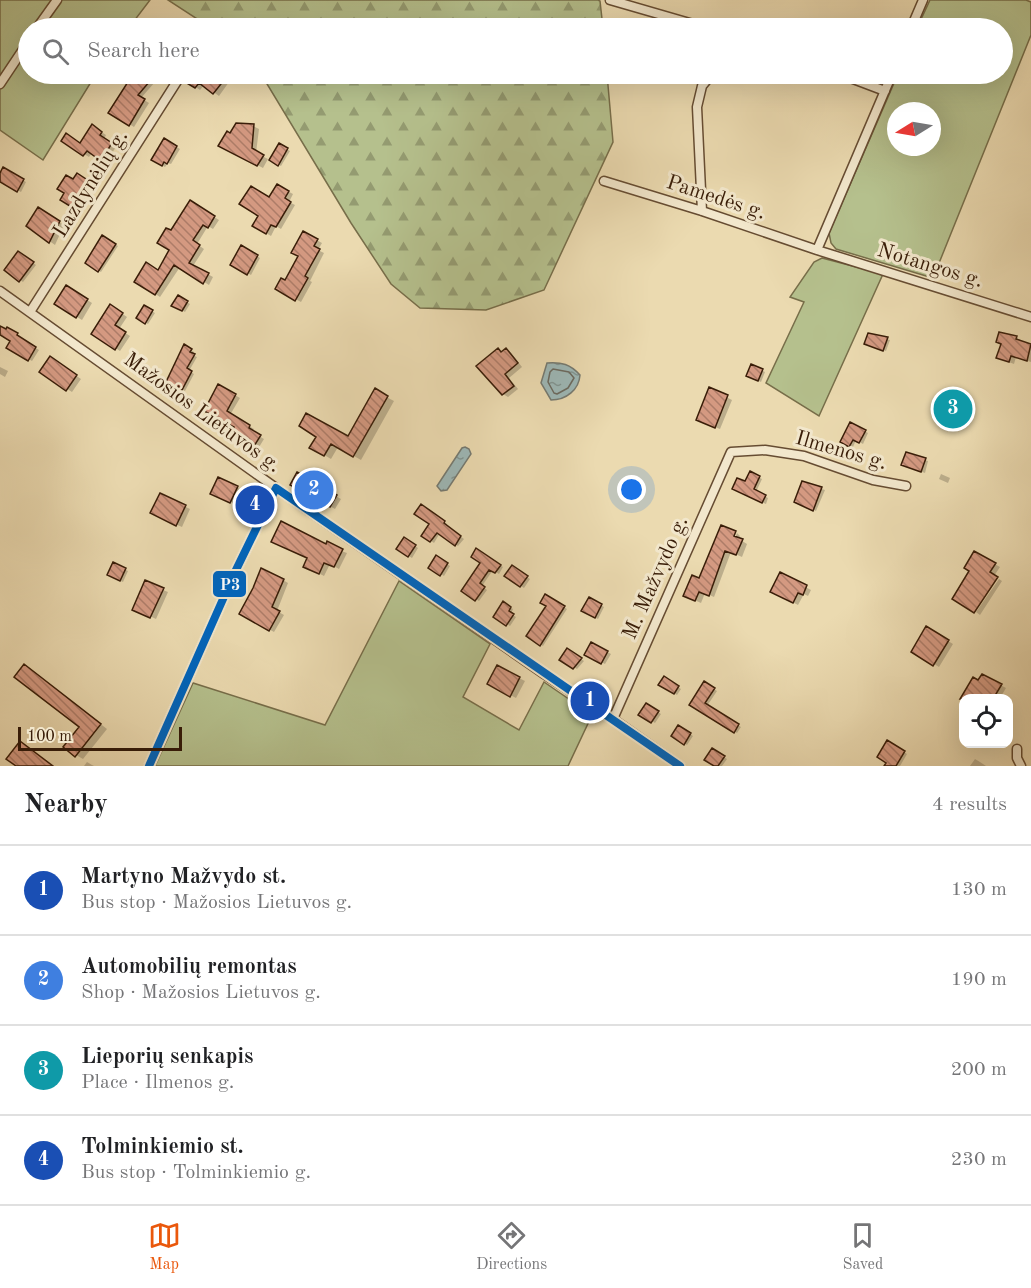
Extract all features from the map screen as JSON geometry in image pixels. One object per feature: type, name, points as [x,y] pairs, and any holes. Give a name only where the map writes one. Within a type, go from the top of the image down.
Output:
[{"type":"street","points":[[45,18],[57,0]]},
{"type":"street","points":[[610,0],[672,18]]},
{"type":"street","points":[[915,18],[923,0]]},
{"type":"street","points":[[0,84],[18,57]]},
{"type":"street","name":"Lazdynėlių g.","points":[[30,312],[175,84]]},
{"type":"street","points":[[702,211],[697,107],[704,84]]},
{"type":"street","points":[[866,84],[885,91]]},
{"type":"street","points":[[817,250],[888,84]]},
{"type":"street","name":"Pamedės g.","points":[[604,181],[817,250]]},
{"type":"street","name":"Notangos g.","points":[[817,250],[1031,317]]},
{"type":"street","name":"Mažosios Lietuvos g.","points":[[0,291],[276,488],[680,766]]},
{"type":"street","name":"Ilmenos g.","points":[[730,452],[765,450],[804,456],[873,480],[906,486]]},
{"type":"street","name":"M. Mažvydo g.","points":[[613,719],[730,452]]},
{"type":"street","points":[[149,766],[276,488]]},
{"type":"street","points":[[1017,749],[1017,758],[1022,766]]},
{"type":"green space","points":[[0,0],[150,0],[136,18],[18,18],[18,84],[90,84],[43,160],[0,130]]},
{"type":"green space","points":[[168,0],[598,0],[602,18],[196,18]]},
{"type":"green space","points":[[930,0],[1026,0],[1031,2],[1031,35],[1013,80],[1013,18],[922,18]]},
{"type":"green space","points":[[267,84],[608,84],[613,142],[544,290],[486,310],[420,308],[391,284],[351,223]]},
{"type":"green space","points":[[894,84],[1011,84],[933,278],[836,249],[831,243],[829,233]]},
{"type":"green space","points":[[822,258],[883,274],[819,416],[766,383],[804,302],[790,297],[814,262]]},
{"type":"green space","points":[[399,581],[490,644],[463,697],[519,730],[544,682],[592,715],[568,766],[155,766],[193,683],[325,725]]},
{"type":"water","points":[[547,363],[565,364],[580,375],[574,390],[567,396],[551,400],[541,383]]},
{"type":"water","points":[[465,447],[471,454],[447,490],[441,491],[437,486],[462,448]]},
{"type":"building","points":[[127,84],[147,84],[138,95],[145,99],[129,126],[108,113]]},
{"type":"building","points":[[200,84],[221,84],[213,94]]},
{"type":"building","points":[[236,123],[254,124],[252,148],[264,155],[257,166],[218,146],[227,131],[230,133]]},
{"type":"building","points":[[92,124],[102,132],[100,135],[112,143],[101,161],[87,151],[83,156],[61,141],[66,133],[80,143]]},
{"type":"building","points":[[164,138],[177,146],[167,164],[164,162],[162,166],[151,160]]},
{"type":"building","points":[[279,143],[288,148],[278,166],[269,160]]},
{"type":"building","points":[[3,167],[24,179],[17,192],[0,182]]},
{"type":"building","points":[[77,173],[92,183],[73,208],[60,200],[64,193],[57,189],[66,175],[73,179]]},
{"type":"building","points":[[277,184],[289,191],[285,198],[291,202],[276,227],[271,225],[266,234],[252,226],[258,216],[239,204],[251,186],[269,197]]},
{"type":"building","points":[[190,200],[215,216],[208,228],[203,225],[193,240],[200,245],[189,263],[209,273],[203,284],[174,265],[155,295],[134,282],[146,262],[158,270],[169,250],[157,243],[166,228],[171,230]]},
{"type":"building","points":[[38,207],[60,221],[49,243],[26,226]]},
{"type":"building","points":[[303,231],[318,239],[314,246],[320,249],[305,276],[308,278],[295,301],[275,289],[281,278],[285,280],[298,256],[291,253]]},
{"type":"building","points":[[102,235],[116,244],[98,272],[85,263]]},
{"type":"building","points":[[241,245],[258,255],[247,275],[230,265]]},
{"type":"building","points":[[18,251],[34,262],[19,282],[4,270]]},
{"type":"building","points":[[66,285],[88,299],[76,318],[54,304]]},
{"type":"building","points":[[178,295],[188,301],[182,311],[171,306]]},
{"type":"building","points":[[110,304],[123,313],[115,325],[126,332],[115,350],[91,334]]},
{"type":"building","points":[[144,305],[153,310],[145,324],[136,318]]},
{"type":"building","points":[[0,326],[18,333],[17,335],[36,347],[28,361],[6,348],[10,341],[0,335]]},
{"type":"building","points":[[999,332],[1017,336],[1016,339],[1031,344],[1027,361],[1011,356],[1009,362],[996,358],[1001,344],[996,342]]},
{"type":"building","points":[[868,333],[888,337],[883,351],[864,344]]},
{"type":"building","points":[[184,344],[192,349],[190,352],[195,354],[187,368],[192,371],[182,390],[166,382]]},
{"type":"building","points":[[498,348],[501,352],[506,348],[518,363],[505,374],[514,386],[502,395],[476,366]]},
{"type":"building","points":[[50,356],[77,375],[66,391],[39,372]]},
{"type":"building","points":[[751,364],[763,369],[758,381],[746,376]]},
{"type":"building","points":[[218,384],[236,394],[227,411],[250,425],[249,428],[261,435],[251,451],[238,444],[240,440],[230,434],[234,427],[204,411]]},
{"type":"building","points":[[709,387],[728,395],[715,428],[696,420]]},
{"type":"building","points":[[375,388],[388,396],[353,457],[331,444],[324,456],[309,448],[316,437],[299,426],[306,413],[348,436]]},
{"type":"building","points":[[850,422],[866,430],[859,443],[853,440],[849,447],[840,442]]},
{"type":"building","points":[[906,452],[926,458],[921,472],[901,465]]},
{"type":"building","points":[[750,471],[760,476],[754,489],[766,495],[762,503],[732,489],[737,478],[745,481]]},
{"type":"building","points":[[297,472],[337,495],[330,507],[290,485]]},
{"type":"building","points":[[218,477],[238,486],[230,503],[210,494]]},
{"type":"building","points":[[802,481],[822,487],[813,511],[794,502]]},
{"type":"building","points":[[160,493],[186,505],[176,526],[150,513]]},
{"type":"building","points":[[421,504],[461,536],[455,546],[437,533],[430,542],[421,536],[429,524],[414,514]]},
{"type":"building","points":[[281,521],[326,544],[327,541],[343,549],[334,567],[324,563],[319,574],[303,567],[307,558],[271,542]]},
{"type":"building","points":[[721,525],[736,531],[734,536],[743,539],[736,555],[725,551],[709,596],[699,592],[695,601],[683,596],[692,575],[699,578]]},
{"type":"building","points":[[404,537],[416,545],[408,557],[396,549]]},
{"type":"building","points":[[476,548],[501,565],[495,573],[489,570],[480,583],[485,587],[475,601],[461,591],[480,563],[471,557]]},
{"type":"building","points":[[974,551],[996,563],[990,572],[998,577],[974,613],[952,599],[969,571],[964,568]]},
{"type":"building","points":[[436,555],[448,563],[440,576],[428,568]]},
{"type":"building","points":[[113,562],[126,568],[120,581],[107,575]]},
{"type":"building","points":[[512,565],[528,576],[520,587],[504,576]]},
{"type":"building","points":[[261,568],[284,579],[272,607],[280,611],[269,631],[239,614]]},
{"type":"building","points":[[780,572],[807,585],[803,595],[798,593],[793,603],[770,592]]},
{"type":"building","points":[[145,580],[164,588],[150,618],[132,610]]},
{"type":"building","points":[[545,594],[565,606],[540,646],[526,636],[546,606],[540,603]]},
{"type":"building","points":[[589,597],[602,604],[595,618],[581,611]]},
{"type":"building","points":[[503,601],[511,607],[509,611],[514,614],[506,626],[493,617]]},
{"type":"building","points":[[926,626],[949,640],[933,666],[911,652]]},
{"type":"building","points":[[591,642],[608,651],[601,664],[584,655]]},
{"type":"building","points":[[567,648],[582,658],[573,669],[559,660]]},
{"type":"building","points":[[24,664],[101,724],[75,757],[63,747],[79,727],[14,677]]},
{"type":"building","points":[[497,665],[520,677],[510,697],[487,684]]},
{"type":"building","points":[[982,674],[1002,684],[996,694],[963,694],[973,677],[978,680]]},
{"type":"building","points":[[664,676],[679,686],[674,694],[658,685]]},
{"type":"building","points":[[704,681],[715,688],[705,703],[739,724],[734,733],[689,705]]},
{"type":"building","points":[[646,703],[659,711],[651,723],[638,715]]},
{"type":"building","points":[[678,725],[691,733],[684,745],[671,736]]},
{"type":"building","points":[[887,740],[905,751],[896,766],[884,766],[886,763],[877,757]]},
{"type":"building","points":[[20,741],[53,766],[16,766],[6,759]]},
{"type":"building","points":[[712,748],[725,756],[718,766],[704,760]]},
{"type":"transit line","name":"P3","points":[[149,766],[235,572],[276,488],[680,766]]},
{"type":"place","name":"Lieporių senkapis","points":[[953,409]]},
{"type":"place","name":"Automobilių remontas","points":[[314,490]]},
{"type":"place","name":"Tolminkiemio st.","points":[[255,505]]},
{"type":"place","name":"Martyno Mažvydo st.","points":[[590,701]]}]
